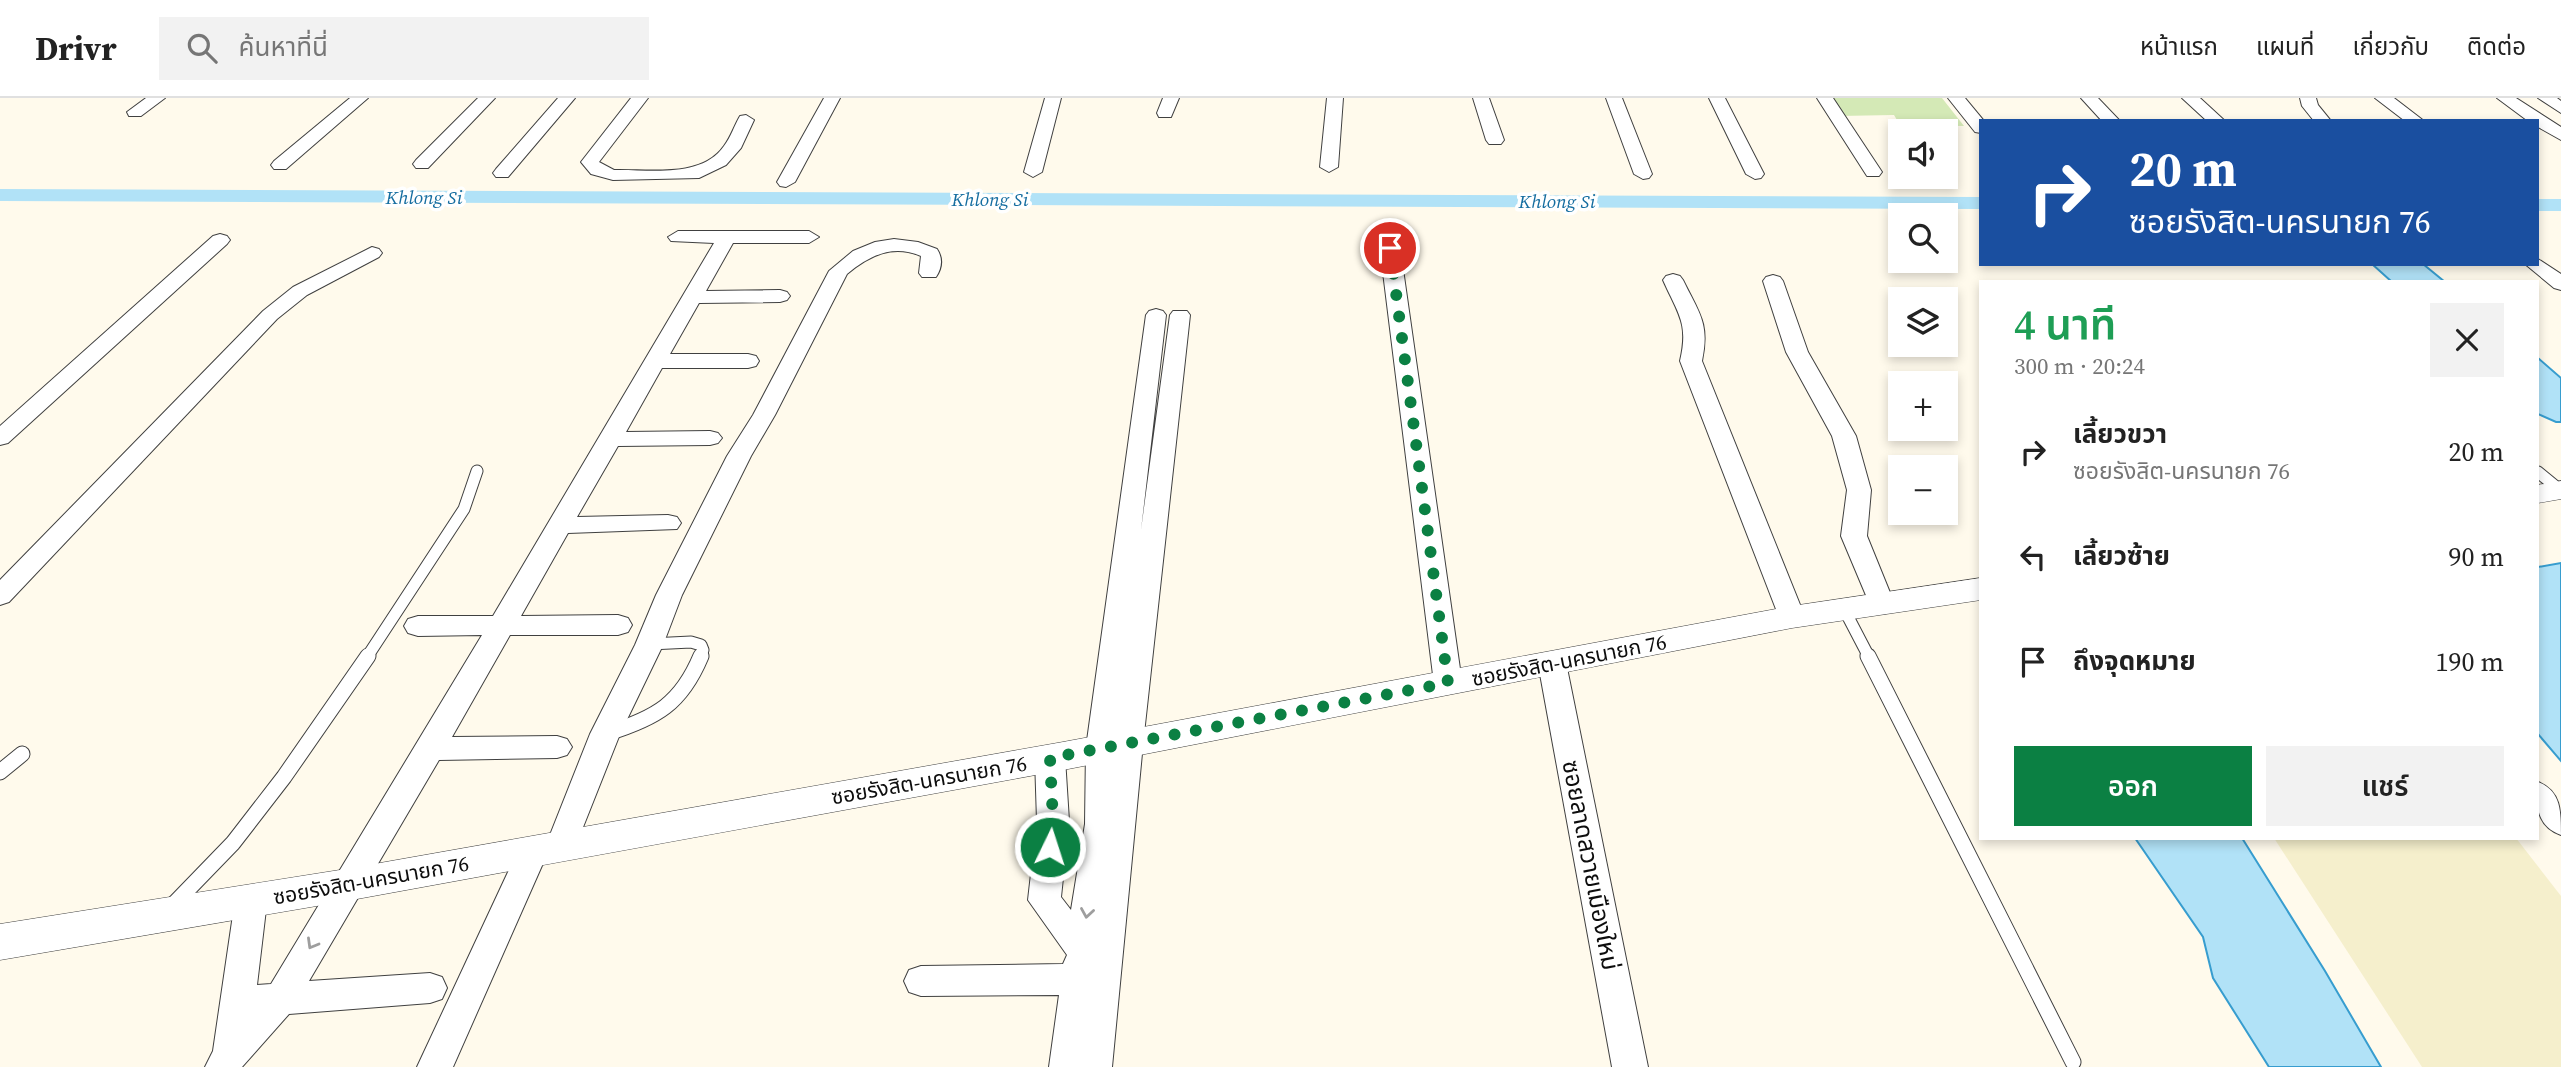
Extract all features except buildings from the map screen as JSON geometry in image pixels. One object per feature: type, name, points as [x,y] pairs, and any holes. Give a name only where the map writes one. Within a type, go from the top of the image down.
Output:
[{"type":"street","points":[[135,112],[157,98]]},
{"type":"street","points":[[280,165],[360,98]]},
{"type":"street","points":[[422,164],[487,98]]},
{"type":"street","points":[[502,173],[566,98]]},
{"type":"street","points":[[640,98],[590,162],[597,170],[612,175],[699,173],[720,161],[732,148],[747,120]]},
{"type":"street","points":[[786,182],[832,98]]},
{"type":"street","points":[[1033,172],[1053,98]]},
{"type":"street","points":[[1329,167],[1335,98]]},
{"type":"street","points":[[1481,98],[1494,140]]},
{"type":"street","points":[[1614,98],[1643,174]]},
{"type":"street","points":[[1717,98],[1755,174]]},
{"type":"street","points":[[1825,98],[1873,172]]},
{"type":"street","points":[[1956,98],[1979,126]]},
{"type":"street","points":[[2089,98],[2110,119]]},
{"type":"street","points":[[2190,98],[2215,119]]},
{"type":"street","points":[[2308,98],[2321,119]]},
{"type":"street","points":[[2384,98],[2413,119]]},
{"type":"street","points":[[2505,98],[2537,119]]},
{"type":"street","points":[[2546,98],[2561,107]]},
{"type":"street","points":[[2539,120],[2561,135]]},
{"type":"street","points":[[678,237],[809,237]]},
{"type":"street","points":[[227,1061],[282,996],[346,885],[430,749],[727,237]]},
{"type":"street","points":[[0,438],[220,240]]},
{"type":"street","points":[[435,1067],[605,734],[649,645],[669,595],[739,456],[764,415],[839,271],[862,252],[896,244],[913,246],[930,253],[932,259],[929,273]]},
{"type":"street","points":[[1390,248],[1448,683]]},
{"type":"street","points":[[0,596],[270,314],[300,291],[372,253]]},
{"type":"street","points":[[2538,266],[2561,284]]},
{"type":"street","points":[[1673,280],[1693,323],[1696,338],[1691,361],[1792,617]]},
{"type":"street","points":[[1773,281],[1797,352],[1847,446],[1859,490],[1854,537],[1881,605]]},
{"type":"street","points":[[692,297],[780,296]]},
{"type":"street","points":[[1067,1067],[1114,746],[1168,315]]},
{"type":"street","points":[[655,362],[748,360]]},
{"type":"street","points":[[610,439],[710,438]]},
{"type":"street","points":[[2539,494],[2561,490]]},
{"type":"street","points":[[560,525],[668,523]]},
{"type":"street","name":"ซอยรังสิต-นครนายก 76","points":[[0,942],[346,885],[1050,758],[1792,617],[1979,589]]},
{"type":"street","points":[[418,626],[618,625]]},
{"type":"street","name":"ซอยลาดสวายเมืองใหม่","points":[[1552,663],[1630,1067]]},
{"type":"street","points":[[1094,1067],[1114,746]]},
{"type":"street","points":[[430,749],[557,747]]},
{"type":"street","points":[[1050,758],[1053,821],[1044,900],[1080,964]]},
{"type":"street","points":[[2539,795],[2561,822]]},
{"type":"street","points":[[227,1061],[251,901]]},
{"type":"street","points":[[921,981],[1080,964]]},
{"type":"street","points":[[237,1002],[282,996],[430,988]]},
{"type":"lane","points":[[164,915],[189,885],[233,844],[300,754],[371,652],[464,509],[477,471]]},
{"type":"lane","points":[[2539,473],[2561,490]]},
{"type":"lane","points":[[1845,611],[2073,1062]]},
{"type":"lane","points":[[605,734],[638,724],[672,704],[684,691],[703,650],[701,645],[691,642],[649,645]]},
{"type":"lane","points":[[0,772],[22,754]]},
{"type":"shaded area","points":[[2275,840],[2518,840],[2561,896],[2561,1067],[2422,1067]]},
{"type":"green space","points":[[1826,98],[1942,98],[1964,126],[1958,126],[1958,119],[1896,119],[1894,115],[1839,116]]},
{"type":"water","points":[[2374,266],[2425,266],[2443,280],[2390,280]]},
{"type":"water","points":[[2539,359],[2561,378],[2561,422],[2539,414]]},
{"type":"water","points":[[2561,563],[2561,761],[2539,735],[2539,567]]},
{"type":"water","points":[[2136,840],[2243,840],[2381,1067],[2269,1067],[2213,978],[2203,937]]},
{"type":"waterway","name":"Khlong Si","points":[[0,195],[1979,203]]},
{"type":"waterway","name":"Khlong Si","points":[[2539,205],[2561,205]]},
{"type":"route","points":[[1050,847],[1053,821],[1050,758],[1448,683],[1390,248]]}]
